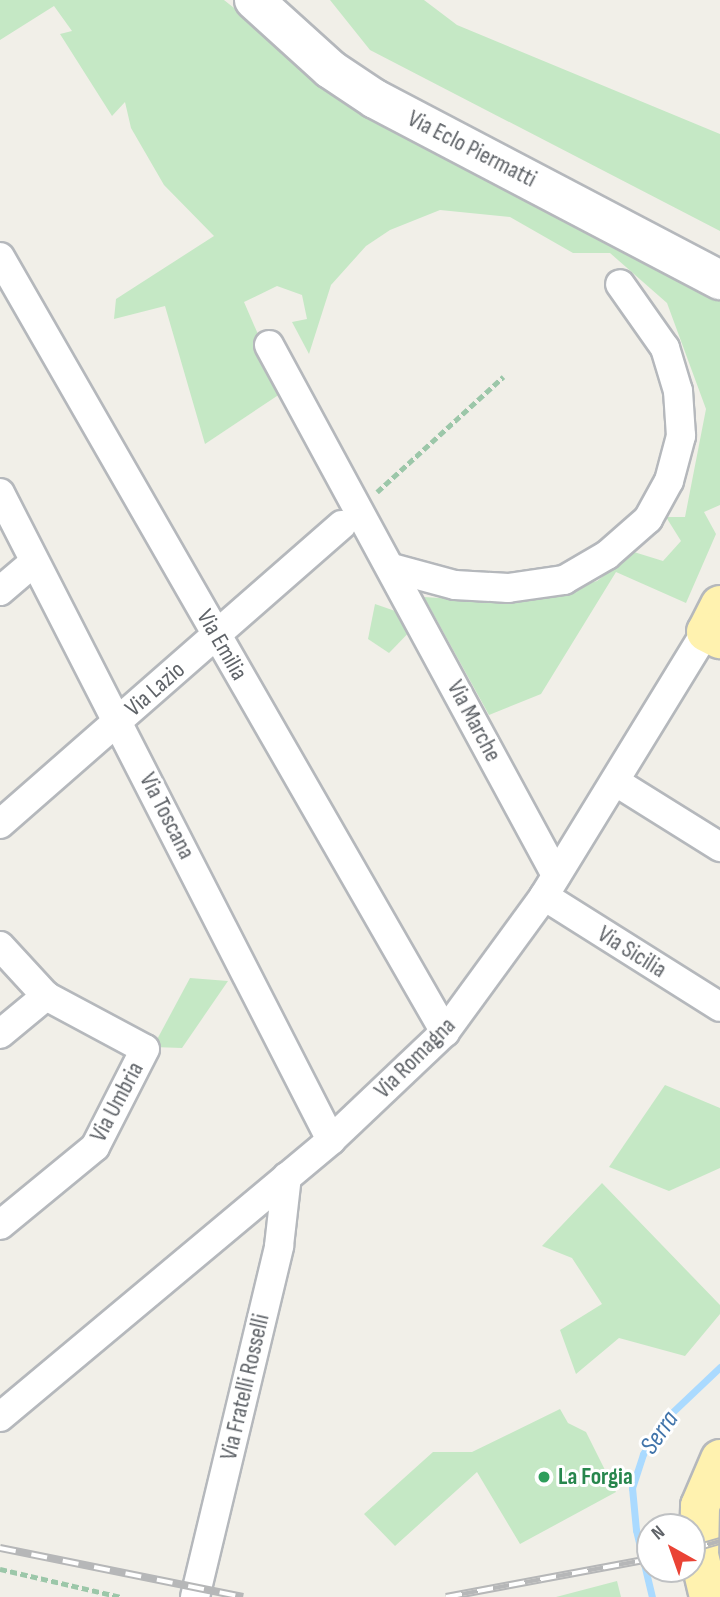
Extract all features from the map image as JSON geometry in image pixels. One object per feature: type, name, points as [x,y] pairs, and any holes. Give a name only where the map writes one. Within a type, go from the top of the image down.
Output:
[{"type":"main road","name":"Via Eclo Piermatti","points":[[254,0],[330,69],[375,99],[716,274]]},
{"type":"main road","points":[[709,1597],[699,1555],[700,1506],[720,1459]]},
{"type":"street","name":"Via Emilia","points":[[0,257],[445,1032]]},
{"type":"street","points":[[392,568],[455,585],[508,588],[564,580],[607,555],[649,519],[669,481],[681,436],[678,391],[664,348],[645,313],[620,284]]},
{"type":"street","name":"Via Marche","points":[[270,345],[350,517],[392,568],[550,885]]},
{"type":"street","name":"Via Toscana","points":[[0,494],[331,1140]]},
{"type":"street","name":"Via Lazio","points":[[0,824],[350,517]]},
{"type":"street","points":[[0,591],[34,562]]},
{"type":"street","name":"Via Romagna","points":[[0,1417],[331,1140],[445,1032],[550,885],[715,625]]},
{"type":"street","points":[[616,782],[720,847]]},
{"type":"street","name":"Via Sicilia","points":[[550,885],[720,1007]]},
{"type":"street","name":"Via Umbria","points":[[0,946],[46,996],[145,1049],[95,1147],[0,1225]]},
{"type":"street","points":[[0,1034],[46,996]]},
{"type":"street","name":"Via Fratelli Rosselli","points":[[195,1597],[279,1246],[287,1176]]},
{"type":"path","points":[[350,517],[503,377]]},
{"type":"path","points":[[0,1569],[121,1597]]},
{"type":"green space","points":[[0,0],[224,0],[331,85],[720,292],[720,505],[704,512],[716,534],[686,603],[616,572],[541,694],[489,715],[424,597],[518,603],[597,581],[634,552],[663,561],[681,541],[666,517],[685,517],[706,409],[667,303],[610,253],[573,253],[510,217],[440,210],[390,230],[366,246],[331,285],[309,354],[292,322],[307,319],[302,295],[277,286],[244,302],[283,392],[205,444],[165,306],[114,319],[116,299],[214,236],[164,185],[131,128],[125,102],[112,116],[60,34],[72,31],[54,6],[0,40]]},
{"type":"green space","points":[[330,0],[424,0],[457,25],[720,134],[720,231],[370,50]]},
{"type":"green space","points":[[375,604],[421,620],[389,653],[368,639]]},
{"type":"green space","points":[[190,978],[228,981],[182,1048],[153,1047]]},
{"type":"green space","points":[[665,1085],[720,1108],[720,1168],[669,1191],[609,1167]]},
{"type":"green space","points":[[602,1183],[720,1305],[720,1314],[685,1356],[619,1338],[576,1374],[560,1330],[602,1304],[572,1258],[542,1246]]},
{"type":"green space","name":"La Forgia","points":[[560,1409],[568,1423],[586,1432],[616,1492],[520,1544],[477,1472],[395,1546],[364,1514],[433,1452],[472,1452]]},
{"type":"green space","points":[[617,1581],[621,1597],[556,1597]]},
{"type":"waterway","name":"Serra","points":[[652,1597],[636,1530],[632,1488],[643,1454],[662,1422],[720,1367]]},
{"type":"railway","points":[[706,1545],[720,1541]]},
{"type":"railway","points":[[0,1548],[243,1597]]},
{"type":"railway","points":[[446,1597],[636,1562]]},
{"type":"place","name":"La Forgia","points":[[544,1477]]}]
